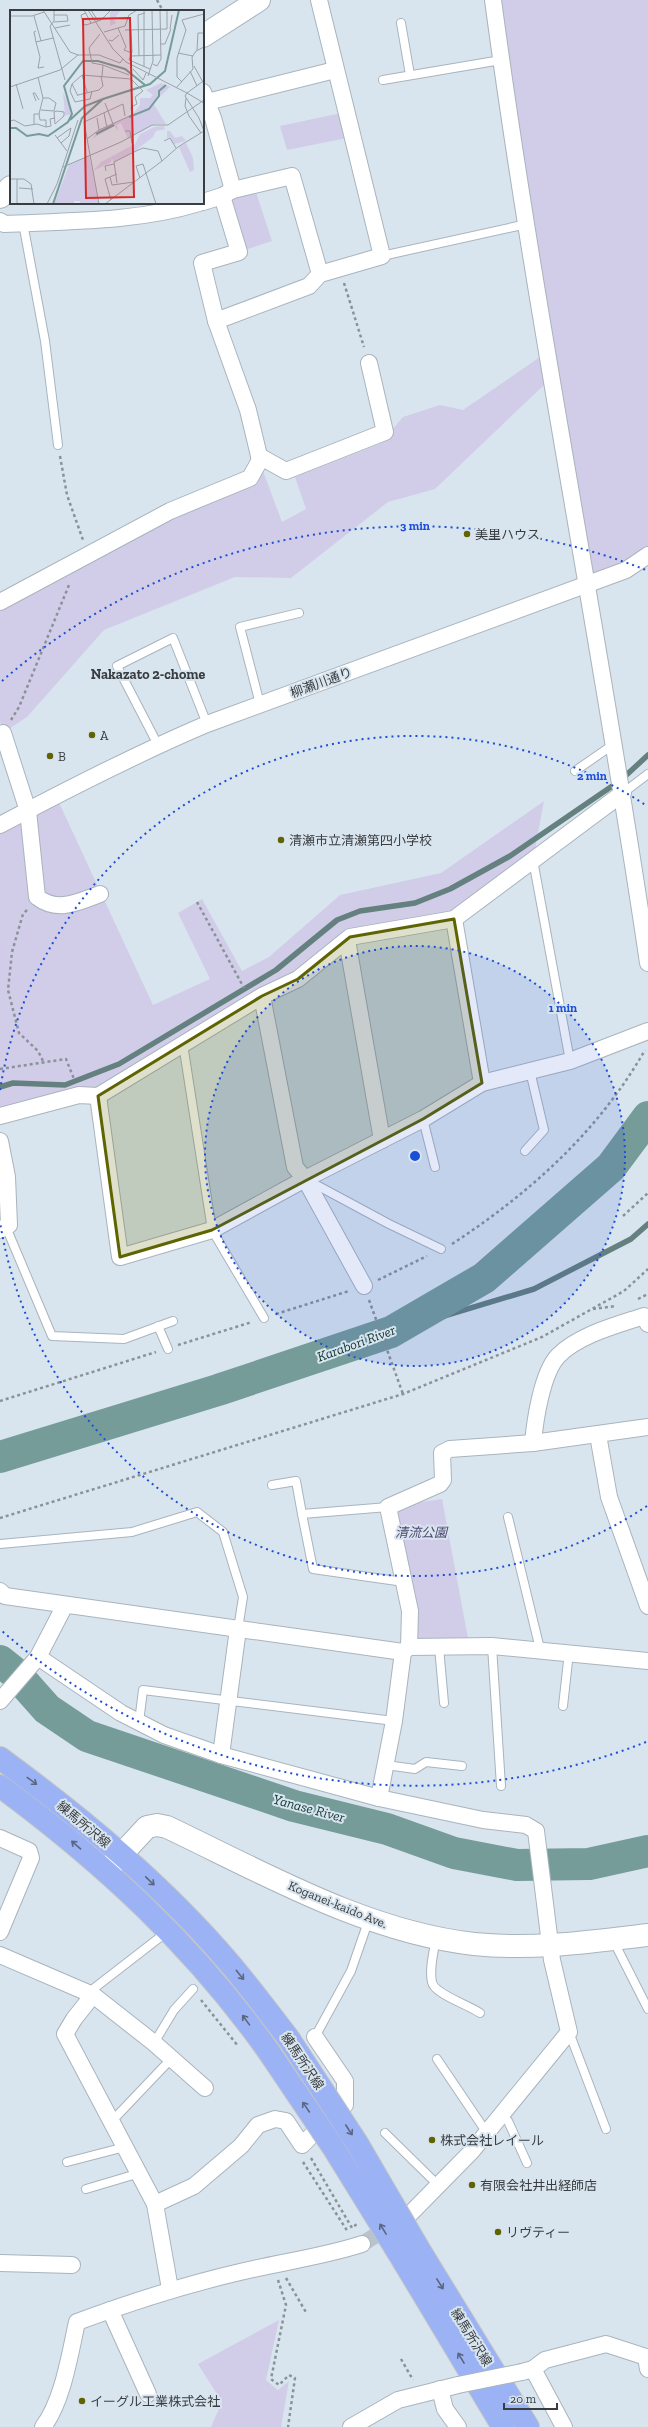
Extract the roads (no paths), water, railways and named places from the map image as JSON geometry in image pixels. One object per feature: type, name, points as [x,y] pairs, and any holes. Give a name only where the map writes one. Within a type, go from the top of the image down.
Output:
[{"type":"main road","name":"練馬所沢線","points":[[0,1758],[49,1794],[121,1855],[190,1921],[231,1964],[289,2039],[357,2143],[412,2256],[503,2427]]},
{"type":"main road","name":"練馬所沢線","points":[[0,1786],[67,1837],[106,1871],[168,1930],[214,1978],[269,2052],[333,2147],[412,2256],[528,2427]]},
{"type":"street","points":[[204,35],[259,0]]},
{"type":"street","points":[[216,321],[310,286],[320,274],[382,256],[319,0]]},
{"type":"street","points":[[493,0],[527,224],[614,744],[622,783],[648,963]]},
{"type":"street","points":[[0,602],[170,511],[250,478],[260,460],[248,410],[216,321],[202,263],[239,252],[205,97],[335,70]]},
{"type":"street","points":[[204,202],[227,193],[292,176],[320,274]]},
{"type":"street","points":[[0,197],[10,188]]},
{"type":"street","points":[[0,221],[4,224],[23,223],[168,212],[196,204]]},
{"type":"street","points":[[259,456],[286,471],[386,432],[369,363]]},
{"type":"street","name":"柳瀬川通り","points":[[0,825],[55,794],[158,745],[207,724],[587,583],[626,570],[648,555]]},
{"type":"street","points":[[3,733],[28,810],[37,897],[45,904],[63,907],[100,894]]},
{"type":"street","points":[[0,1116],[79,1096],[98,1096],[262,996],[298,979],[350,937],[454,919],[533,860],[622,783]]},
{"type":"street","points":[[454,919],[482,1083]]},
{"type":"street","points":[[347,940],[382,1140]]},
{"type":"street","points":[[262,996],[295,1167],[305,1179],[366,1290]]},
{"type":"street","points":[[98,1096],[120,1257],[212,1230],[305,1179],[423,1119],[482,1083],[570,1061],[648,1031]]},
{"type":"street","points":[[0,1141],[7,1177],[9,1225],[3,1228]]},
{"type":"street","points":[[533,1444],[544,1384],[558,1355],[602,1330],[644,1316],[648,1324]]},
{"type":"street","points":[[379,1798],[406,1649],[410,1611],[388,1507],[440,1484],[443,1480],[442,1453],[450,1449],[533,1444],[648,1427]]},
{"type":"street","points":[[598,1435],[609,1497],[648,1606]]},
{"type":"street","points":[[0,1591],[5,1596],[65,1605],[238,1629],[406,1649],[492,1646],[540,1649],[648,1661]]},
{"type":"street","points":[[0,1701],[34,1662],[65,1605]]},
{"type":"street","points":[[221,1755],[238,1629]]},
{"type":"street","points":[[34,1662],[164,1735],[221,1755],[379,1798],[483,1820],[526,1825],[536,1831],[539,1842],[550,1946],[569,2032],[487,2133],[439,2186],[410,2214]]},
{"type":"street","name":"Koganei-kaido Ave.","points":[[106,1871],[147,1828],[156,1825],[167,1827],[369,1919],[436,1937],[473,1944],[550,1946],[648,1935]]},
{"type":"street","points":[[0,1838],[29,1851],[31,1858],[3,1916],[0,1932]]},
{"type":"street","points":[[0,1955],[91,1994],[154,2043],[205,2088]]},
{"type":"street","points":[[91,1994],[65,2034],[140,2173],[155,2204],[170,2289]]},
{"type":"street","points":[[314,2037],[345,2082],[345,2105]]},
{"type":"street","points":[[155,2204],[194,2186],[241,2146],[258,2125],[275,2119],[286,2121],[302,2145],[314,2133]]},
{"type":"street","points":[[47,2425],[69,2360],[77,2322],[170,2289],[242,2271],[277,2265],[359,2245]]},
{"type":"street","points":[[0,2263],[72,2265]]},
{"type":"street","points":[[110,2310],[148,2394]]},
{"type":"street","points":[[359,2425],[398,2400],[440,2388],[528,2371],[545,2360],[606,2344],[646,2357],[648,2369]]},
{"type":"street","points":[[528,2371],[564,2427]]},
{"type":"street","points":[[440,2388],[446,2409],[458,2427]]},
{"type":"lane","points":[[401,23],[410,75]]},
{"type":"lane","points":[[383,80],[501,60]]},
{"type":"lane","points":[[23,223],[45,341],[58,445]]},
{"type":"lane","points":[[382,256],[527,224]]},
{"type":"lane","points":[[260,704],[240,627],[299,613]]},
{"type":"lane","points":[[158,745],[117,666],[174,638],[207,724]]},
{"type":"lane","points":[[575,771],[614,744]]},
{"type":"lane","points":[[622,783],[648,774]]},
{"type":"lane","points":[[533,860],[570,1061]]},
{"type":"lane","points":[[184,1044],[212,1230],[264,1318]]},
{"type":"lane","points":[[525,1151],[544,1130],[530,1071]]},
{"type":"lane","points":[[423,1119],[435,1167]]},
{"type":"lane","points":[[305,1179],[389,1224],[441,1249]]},
{"type":"lane","points":[[3,1228],[52,1336],[124,1339],[173,1321]]},
{"type":"lane","points":[[158,1326],[168,1348]]},
{"type":"lane","points":[[272,1485],[296,1481],[313,1569],[404,1582]]},
{"type":"lane","points":[[302,1514],[388,1507]]},
{"type":"lane","points":[[0,1544],[132,1532],[197,1512],[223,1532],[243,1597],[238,1629]]},
{"type":"lane","points":[[508,1517],[540,1649]]},
{"type":"lane","points":[[492,1646],[501,1786]]},
{"type":"lane","points":[[439,1647],[444,1703]]},
{"type":"lane","points":[[563,1706],[569,1652]]},
{"type":"lane","points":[[139,1722],[143,1690],[394,1721]]},
{"type":"lane","points":[[386,1765],[415,1769],[426,1762],[462,1766]]},
{"type":"lane","points":[[314,2037],[351,1971],[369,1919]]},
{"type":"lane","points":[[91,1994],[168,1930]]},
{"type":"lane","points":[[436,1937],[432,1982],[436,1990],[467,2004],[480,2013]]},
{"type":"lane","points":[[612,1939],[648,2009]]},
{"type":"lane","points":[[154,2043],[174,2010],[193,1989]]},
{"type":"lane","points":[[569,2032],[606,2129]]},
{"type":"lane","points":[[112,2121],[172,2058]]},
{"type":"lane","points":[[437,2059],[487,2133]]},
{"type":"lane","points":[[502,2114],[508,2121],[527,2163]]},
{"type":"lane","points":[[384,2133],[439,2186]]},
{"type":"lane","points":[[67,2162],[125,2147]]},
{"type":"lane","points":[[86,2189],[140,2173]]},
{"type":"waterway","points":[[0,1087],[13,1083],[65,1085],[119,1064],[276,970],[337,920],[360,911],[415,903],[450,889],[510,856],[621,780],[648,755]]},
{"type":"waterway","name":"Karabori River","points":[[0,1457],[218,1390],[391,1332],[484,1278],[611,1167],[648,1117]]},
{"type":"waterway","points":[[391,1332],[534,1289],[631,1239],[648,1224]]},
{"type":"waterway","name":"Yanase River","points":[[0,1661],[15,1673],[47,1709],[87,1736],[294,1806],[387,1829],[454,1853],[517,1865],[589,1864],[648,1851]]},
{"type":"tunnel","points":[[362,2244],[394,2224]]},
{"type":"place","name":"美里ハウス","points":[[467,534]]},
{"type":"place","name":"A","points":[[92,735]]},
{"type":"place","name":"B","points":[[50,756]]},
{"type":"place","name":"清瀬市立清瀬第四小学校","points":[[281,840]]},
{"type":"place","name":"株式会社レイール","points":[[432,2140]]},
{"type":"place","name":"有限会社井出経師店","points":[[472,2185]]},
{"type":"place","name":"リヴティー","points":[[498,2232]]},
{"type":"place","name":"イーグル工業株式会社","points":[[82,2401]]},
{"type":"district","name":"Nakazato 2-chome","points":[[148,674]]},
{"type":"park label","name":"清流公園","points":[[421,1532]]}]
